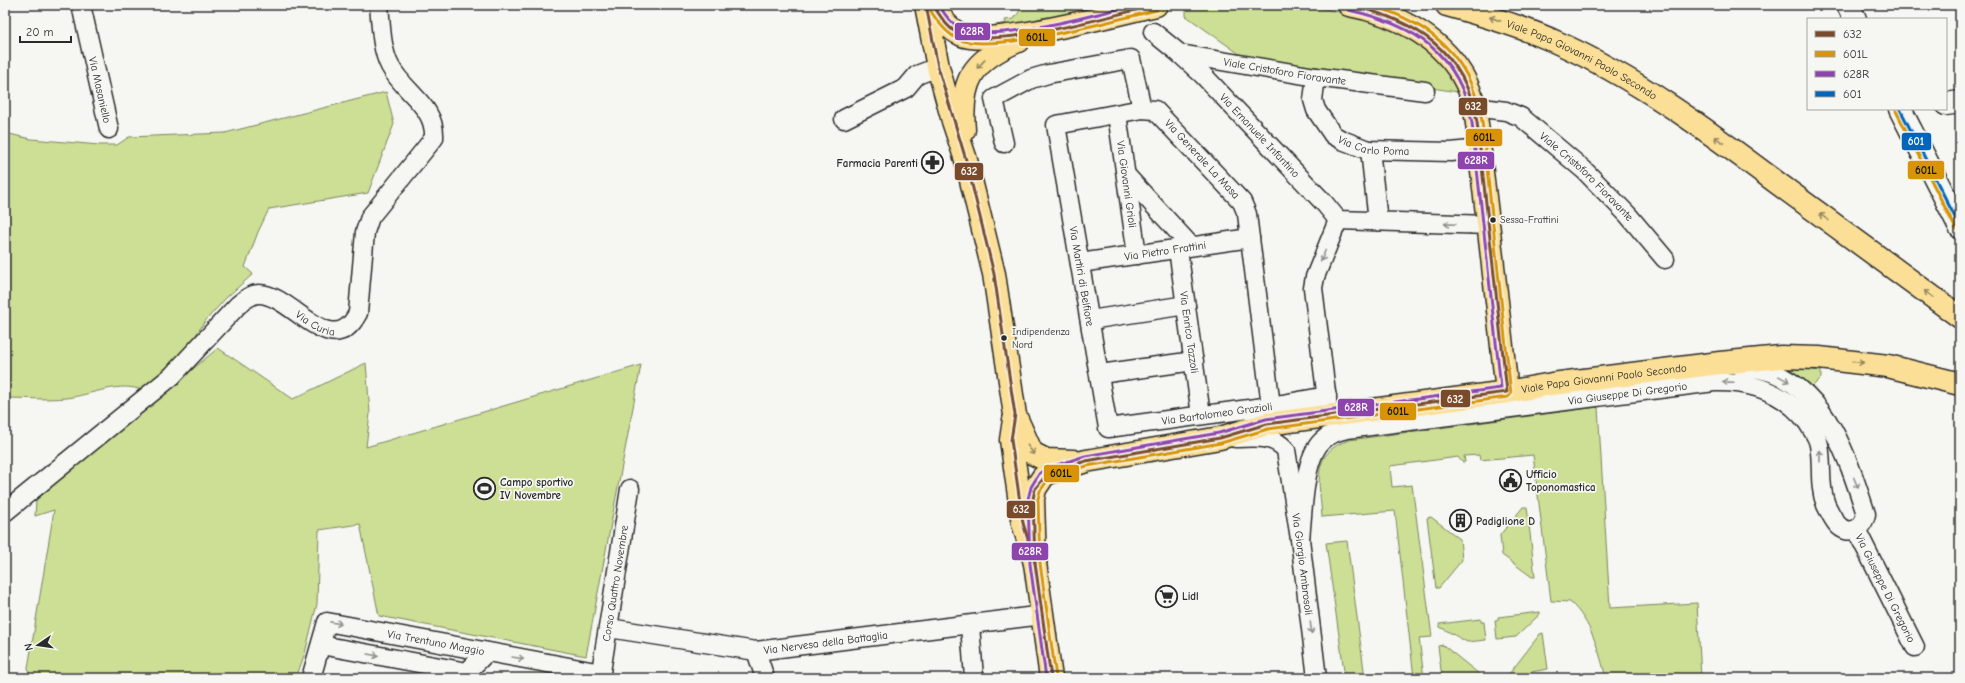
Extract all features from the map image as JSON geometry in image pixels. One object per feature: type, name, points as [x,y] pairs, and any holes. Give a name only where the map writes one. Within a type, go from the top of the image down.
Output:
[{"type":"main road","points":[[926,5],[938,67],[953,121],[966,160],[994,274],[1015,415],[1032,453],[1046,460],[1086,461]]},
{"type":"main road","points":[[933,5],[946,26],[962,35],[975,39],[989,39],[1053,28],[1156,5]]},
{"type":"main road","points":[[1349,5],[1361,7],[1396,20],[1426,36],[1447,54],[1469,88],[1474,108],[1507,392]]},
{"type":"main road","name":"Viale Papa Giovanni Paolo Secondo","points":[[1447,5],[1483,15],[1556,42],[1622,76],[1686,117],[1748,161],[1960,317]]},
{"type":"main road","points":[[1848,5],[1854,18]]},
{"type":"main road","points":[[966,160],[963,99],[971,77],[978,66],[993,53],[1053,28]]},
{"type":"main road","points":[[1947,104],[1960,102]]},
{"type":"main road","points":[[1901,110],[1960,227]]},
{"type":"main road","name":"Viale Papa Giovanni Paolo Secondo","points":[[1086,461],[1220,438],[1328,406],[1507,392],[1552,384],[1781,357],[1819,358],[1888,366],[1960,384]]},
{"type":"main road","points":[[1015,415],[1011,440],[1012,448],[1023,523],[1035,563],[1051,678]]},
{"type":"main road","points":[[1035,563],[1035,489],[1039,482],[1048,473],[1086,461]]},
{"type":"street","name":"Via Curia","points":[[5,512],[172,376],[238,305],[249,297],[258,294],[265,294],[328,332],[345,328],[354,322],[358,313],[366,232],[370,217],[434,138],[434,127],[429,113],[398,80],[389,65],[385,50],[379,5]]},
{"type":"street","name":"Via Masaniello","points":[[83,6],[110,129]]},
{"type":"street","name":"Viale Cristoforo Fioravante","points":[[1153,32],[1180,54],[1316,77],[1425,91]]},
{"type":"street","name":"Via Emanuele Infantino","points":[[1180,54],[1203,75],[1325,204],[1338,220]]},
{"type":"street","points":[[1004,143],[994,99],[1031,79],[1048,74],[1131,58],[1142,109]]},
{"type":"street","points":[[844,119],[906,88],[917,75],[938,67]]},
{"type":"street","name":"Via Carlo Poma","points":[[1316,77],[1313,100],[1316,110],[1333,135],[1342,140],[1370,150],[1451,152],[1479,149]]},
{"type":"street","name":"Viale Cristoforo Fioravante","points":[[1474,108],[1506,111],[1521,117],[1584,170],[1628,215],[1665,259]]},
{"type":"street","name":"Via Generale La Masa","points":[[1056,125],[1142,109],[1155,110],[1238,196],[1247,214],[1271,406]]},
{"type":"street","name":"Via Giovanni Grioli","points":[[1117,114],[1137,255]]},
{"type":"street","name":"Via Martiri di Belfiore","points":[[1056,125],[1100,374],[1108,428]]},
{"type":"street","points":[[1370,150],[1378,221]]},
{"type":"street","points":[[1126,175],[1185,248]]},
{"type":"street","points":[[1328,406],[1313,288],[1315,277],[1338,220],[1488,225]]},
{"type":"street","name":"Via Pietro Frattini","points":[[1080,263],[1250,238]]},
{"type":"street","name":"Via Enrico Tazzoli","points":[[1185,248],[1186,305],[1201,415]]},
{"type":"street","points":[[1090,320],[1186,305]]},
{"type":"street","points":[[1100,374],[1194,361]]},
{"type":"street","name":"Via Giuseppe Di Gregorio","points":[[1300,539],[1308,470],[1315,449],[1328,436],[1347,429],[1714,382],[1746,383],[1766,390],[1787,401],[1804,419],[1819,442],[1821,488],[1826,505],[1838,525],[1844,528],[1856,529],[1864,522],[1866,514],[1839,441],[1818,406],[1791,383],[1774,374],[1763,370],[1720,363]]},
{"type":"street","name":"Via Bartolomeo Grazioli","points":[[1108,428],[1271,406],[1328,406]]},
{"type":"street","name":"Via Giorgio Ambrosoli","points":[[1220,438],[1269,438],[1280,443],[1286,450],[1300,539],[1317,678]]},
{"type":"street","name":"Corso Quattro Novembre","points":[[601,676],[630,489]]},
{"type":"street","name":"Via Giuseppe Di Gregorio","points":[[1856,529],[1915,647]]},
{"type":"street","name":"Via Nervesa della Battaglia","points":[[609,628],[756,651],[1043,615]]},
{"type":"street","name":"Via Trentuno Maggio","points":[[311,678],[327,622],[576,668],[601,676]]},
{"type":"street","points":[[970,625],[974,678]]},
{"type":"street","points":[[321,645],[467,672],[487,652]]},
{"type":"street","points":[[756,651],[765,678]]},
{"type":"green space","points":[[1110,5],[981,32],[971,30],[1006,23],[1005,20],[1014,19],[1023,6]]},
{"type":"green space","points":[[1215,5],[1297,5],[1326,9],[1377,23],[1407,36],[1425,48],[1441,65],[1458,92],[1248,60],[1186,16],[1186,9]]},
{"type":"green space","points":[[386,92],[394,124],[368,193],[269,209],[258,232],[245,267],[253,274],[227,297],[206,320],[187,348],[144,391],[125,387],[106,389],[66,398],[5,398],[5,153],[7,153],[5,148],[5,133],[31,139],[99,145],[117,145],[129,137],[225,133]]},
{"type":"green space","points":[[218,348],[293,399],[366,363],[370,413],[366,447],[641,365],[586,656],[379,616],[360,524],[319,530],[317,604],[305,653],[296,678],[30,678],[28,668],[54,510],[35,516],[36,500]]},
{"type":"green space","points":[[1811,365],[1812,370],[1821,371],[1821,378],[1812,387],[1799,378],[1783,371],[1782,366]]},
{"type":"green space","points":[[1598,407],[1610,608],[1697,603],[1701,678],[1606,678],[1597,647],[1584,618],[1570,602],[1551,601],[1533,455],[1480,460],[1479,455],[1464,456],[1465,462],[1462,462],[1458,457],[1390,466],[1392,487],[1412,485],[1432,637],[1419,638],[1424,678],[1414,678],[1395,511],[1322,517],[1319,481],[1322,461],[1336,446],[1349,440]]},
{"type":"green space","points":[[1523,507],[1527,507],[1535,577],[1532,577],[1502,555],[1500,535]]},
{"type":"green space","points":[[1431,517],[1460,539],[1462,560],[1439,588],[1436,588],[1427,518]]},
{"type":"green space","points":[[1347,541],[1365,678],[1345,678],[1326,543]]},
{"type":"green space","points":[[1540,612],[1540,614],[1516,637],[1497,639],[1495,620],[1498,620],[1498,617]]},
{"type":"green space","points":[[1481,619],[1481,622],[1484,622],[1486,640],[1467,642],[1440,627],[1439,624]]},
{"type":"green space","points":[[1543,633],[1548,669],[1531,672],[1532,678],[1506,678],[1540,634]]},
{"type":"green space","points":[[1443,645],[1484,678],[1442,678],[1438,646]]},
{"type":"transit line","name":"632","points":[[926,5],[938,67],[966,160],[994,274],[1015,415],[1011,440],[1023,523],[1035,563],[1051,678]]},
{"type":"transit line","name":"632","points":[[933,5],[945,23],[957,33],[980,38],[1003,37],[1058,29],[1156,5]]},
{"type":"transit line","name":"628R","points":[[939,5],[947,17],[957,26],[965,30],[981,32],[1024,30],[1134,5]]},
{"type":"transit line","name":"632","points":[[1035,563],[1033,499],[1035,489],[1048,473],[1086,461],[1220,438],[1267,424],[1507,392],[1477,122],[1471,97],[1461,76],[1449,58],[1434,42],[1416,30],[1396,20],[1373,11],[1349,5]]},
{"type":"transit line","name":"601L","points":[[1056,677],[1040,563],[1038,499],[1040,491],[1050,477],[1087,466],[1221,443],[1268,429],[1508,397],[1511,394],[1482,121],[1477,98],[1469,79],[1458,61],[1445,46],[1430,33],[1413,22],[1371,5]]},
{"type":"transit line","name":"601L","points":[[929,8],[938,22],[950,34],[960,40],[978,43],[1028,39],[1057,34],[1157,10]]},
{"type":"transit line","name":"628R","points":[[1046,678],[1030,564],[1028,499],[1031,487],[1039,474],[1045,469],[1085,456],[1219,433],[1266,419],[1501,388],[1472,123],[1466,99],[1457,78],[1445,60],[1413,33],[1371,16],[1348,10]]},
{"type":"transit line","name":"601","points":[[1901,110],[1960,227]]},
{"type":"transit line","name":"601L","points":[[1896,111],[1956,229]]},
{"type":"place","name":"Farmacia Parenti","points":[[933,163]]},
{"type":"place","name":"Sessa-Frattini","points":[[1493,220]]},
{"type":"place","name":"Indipendenza Nord","points":[[1004,338]]},
{"type":"place","name":"Ufficio Toponomastica","points":[[1511,480]]},
{"type":"place","name":"Campo sportivo IV Novembre","points":[[485,488]]},
{"type":"place","name":"Padiglione D","points":[[1461,521]]},
{"type":"place","name":"Lidl","points":[[1166,596]]}]
